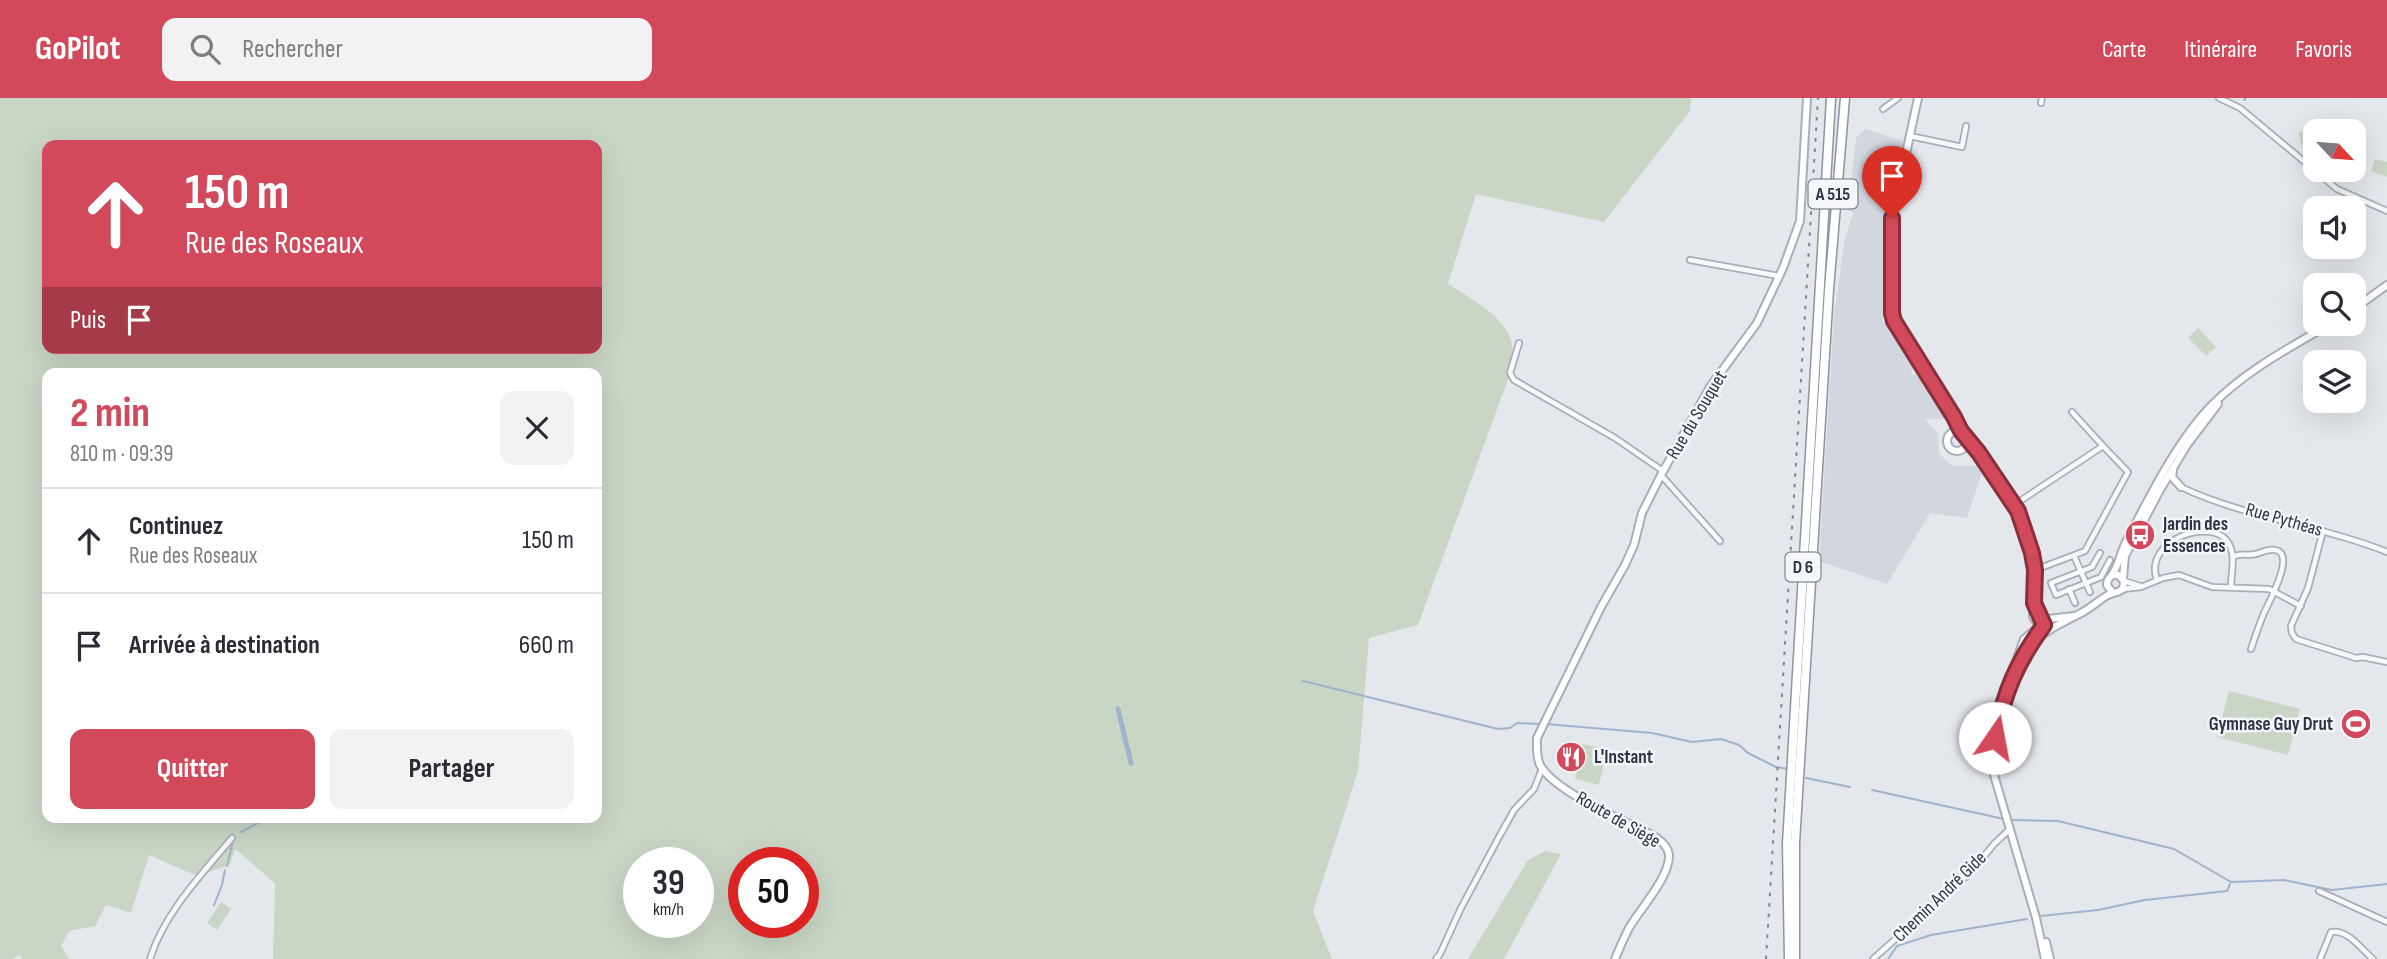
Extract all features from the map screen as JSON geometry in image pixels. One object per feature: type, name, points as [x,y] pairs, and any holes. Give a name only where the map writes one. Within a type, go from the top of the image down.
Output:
[{"type":"highway","name":"A 515","points":[[1826,175],[1829,98]]},
{"type":"highway","name":"D 6","points":[[1794,959],[1795,843],[1842,98]]},
{"type":"highway","name":"D 6","points":[[1788,959],[1787,844],[1826,175]]},
{"type":"street","name":"Rue du Souquet","points":[[1543,768],[1536,753],[1537,738],[1601,607],[1625,565],[1634,545],[1642,513],[1710,387],[1757,323],[1779,276],[1800,221],[1807,98]]},
{"type":"street","points":[[1884,109],[1898,98]]},
{"type":"street","points":[[1918,98],[1892,218],[1892,313],[1897,329],[1924,367],[1956,422],[1958,431]]},
{"type":"street","points":[[2219,98],[2240,108],[2337,189],[2387,211]]},
{"type":"street","points":[[1910,136],[1962,147],[1966,126]]},
{"type":"street","points":[[1690,260],[1779,276]]},
{"type":"street","points":[[2366,300],[2387,285]]},
{"type":"street","points":[[2094,604],[2172,465],[2214,409],[2263,365],[2310,336]]},
{"type":"street","points":[[1519,342],[1510,373],[1514,380],[1615,438],[1662,473],[1720,541]]},
{"type":"street","points":[[2035,570],[2085,551],[2128,472],[2072,412]]},
{"type":"street","points":[[1958,431],[1966,435],[1967,444],[1974,449],[2014,505],[2027,534],[2035,570],[2033,617],[2042,625],[2051,627]]},
{"type":"street","points":[[1958,431],[1947,439],[1948,446],[1956,452],[1967,444]]},
{"type":"street","points":[[2014,505],[2103,446]]},
{"type":"street","points":[[2123,589],[2125,556],[2161,490],[2169,483],[2172,465]]},
{"type":"street","points":[[2172,465],[2172,477],[2181,486]]},
{"type":"street","points":[[2169,483],[2181,486]]},
{"type":"street","name":"Rue Pythéas","points":[[2181,486],[2256,513],[2354,539],[2387,552]]},
{"type":"street","points":[[2157,580],[2154,565],[2159,552],[2177,540],[2207,531],[2222,536],[2229,542],[2232,557],[2231,587]]},
{"type":"street","points":[[2323,531],[2304,598],[2291,626],[2292,633],[2296,639],[2356,658],[2363,657],[2387,663]]},
{"type":"street","points":[[2232,557],[2239,553],[2254,554],[2269,550],[2280,554],[2283,563],[2276,592],[2264,614],[2251,649]]},
{"type":"street","points":[[2100,554],[2092,567],[2051,583],[2056,595],[2101,577],[2110,560]]},
{"type":"street","points":[[2074,556],[2090,593]]},
{"type":"street","points":[[2112,575],[2118,575],[2141,587]]},
{"type":"street","points":[[2003,699],[2023,654],[2033,641],[2051,627],[2075,616],[2112,592],[2141,587],[2179,575],[2212,587],[2264,587],[2301,606]]},
{"type":"street","points":[[2107,585],[2112,592]]},
{"type":"street","points":[[2069,589],[2075,603]]},
{"type":"street","points":[[2033,641],[2048,618],[2075,616]]},
{"type":"street","points":[[2042,625],[2024,639],[2003,699],[1995,738],[1994,775],[2048,959]]},
{"type":"street","points":[[1436,959],[1499,836],[1514,810],[1534,789],[1543,768]]},
{"type":"street","name":"Route de Siège","points":[[1543,768],[1566,790],[1662,841],[1669,851],[1668,863],[1661,878],[1630,928],[1615,959]]},
{"type":"street","name":"Chemin André Gide","points":[[1873,959],[1971,872],[2007,825]]},
{"type":"street","points":[[150,959],[163,928],[198,878],[232,838]]},
{"type":"street","points":[[2319,891],[2387,922]]},
{"type":"street","points":[[2036,918],[2044,935],[2048,959]]},
{"type":"street","points":[[2320,959],[2332,932],[2338,930],[2345,933],[2372,959]]},
{"type":"shaded area","points":[[1865,129],[1903,141],[1893,185],[1889,184],[1887,198],[1887,318],[1883,318],[1883,322],[1890,323],[1919,366],[1911,371],[1912,375],[1920,373],[1926,376],[1951,417],[1925,420],[1938,433],[1939,454],[1953,466],[1984,466],[1967,518],[1930,513],[1887,584],[1819,561],[1834,316],[1845,239],[1853,213],[1848,210],[1856,138]]},
{"type":"green space","points":[[0,98],[1691,98],[1690,111],[1604,222],[1476,194],[1448,284],[1487,310],[1504,327],[1512,346],[1510,374],[1418,625],[1369,638],[1358,771],[1313,911],[1332,959],[273,959],[275,883],[235,849],[230,865],[197,876],[149,855],[131,913],[106,905],[95,926],[69,931],[61,946],[69,959],[22,959],[20,955],[12,959],[0,959]]},
{"type":"green space","points":[[2303,131],[2303,145],[2301,145],[2299,132]]},
{"type":"green space","points":[[2375,159],[2387,162],[2387,177],[2371,171]]},
{"type":"green space","points":[[2198,328],[2216,347],[2206,356],[2188,338]]},
{"type":"green space","points":[[2229,691],[2300,709],[2288,755],[2217,737]]},
{"type":"green space","points":[[1582,744],[1607,749],[1599,785],[1575,779]]},
{"type":"green space","points":[[1545,851],[1561,854],[1504,959],[1468,959],[1528,860]]},
{"type":"green space","points":[[221,902],[231,909],[217,930],[207,923]]},
{"type":"waterway","points":[[1303,681],[1498,729],[1510,728],[1517,723],[1540,724]]},
{"type":"waterway","points":[[1118,709],[1131,763]]},
{"type":"waterway","points":[[1546,724],[1652,733],[1692,742],[1721,739],[1739,745],[1748,753],[1776,767],[1788,769]]},
{"type":"waterway","points":[[1806,778],[1850,787]]},
{"type":"waterway","points":[[1872,790],[2004,819]]},
{"type":"waterway","points":[[2010,820],[2058,821],[2174,849],[2231,882],[2284,880],[2332,890],[2387,884]]},
{"type":"waterway","points":[[241,832],[258,823]]},
{"type":"waterway","points":[[227,866],[233,841]]},
{"type":"waterway","points":[[214,905],[225,870]]},
{"type":"waterway","points":[[2041,916],[2227,891],[2230,884]]},
{"type":"waterway","points":[[1888,959],[1897,946],[1931,935],[2027,919]]},
{"type":"railway","points":[[1766,959],[1818,98]]},
{"type":"place","name":"Jardin des Essences","points":[[2140,535]]},
{"type":"place","name":"Gymnase Guy Drut","points":[[2356,724]]},
{"type":"place","name":"L'Instant","points":[[1571,757]]},
{"type":"route","points":[[1892,218],[1892,313],[1897,329],[1924,367],[1961,431],[2018,511],[2032,553],[2035,570],[2034,603],[2044,625],[2023,654],[2003,699],[1995,738]]}]
